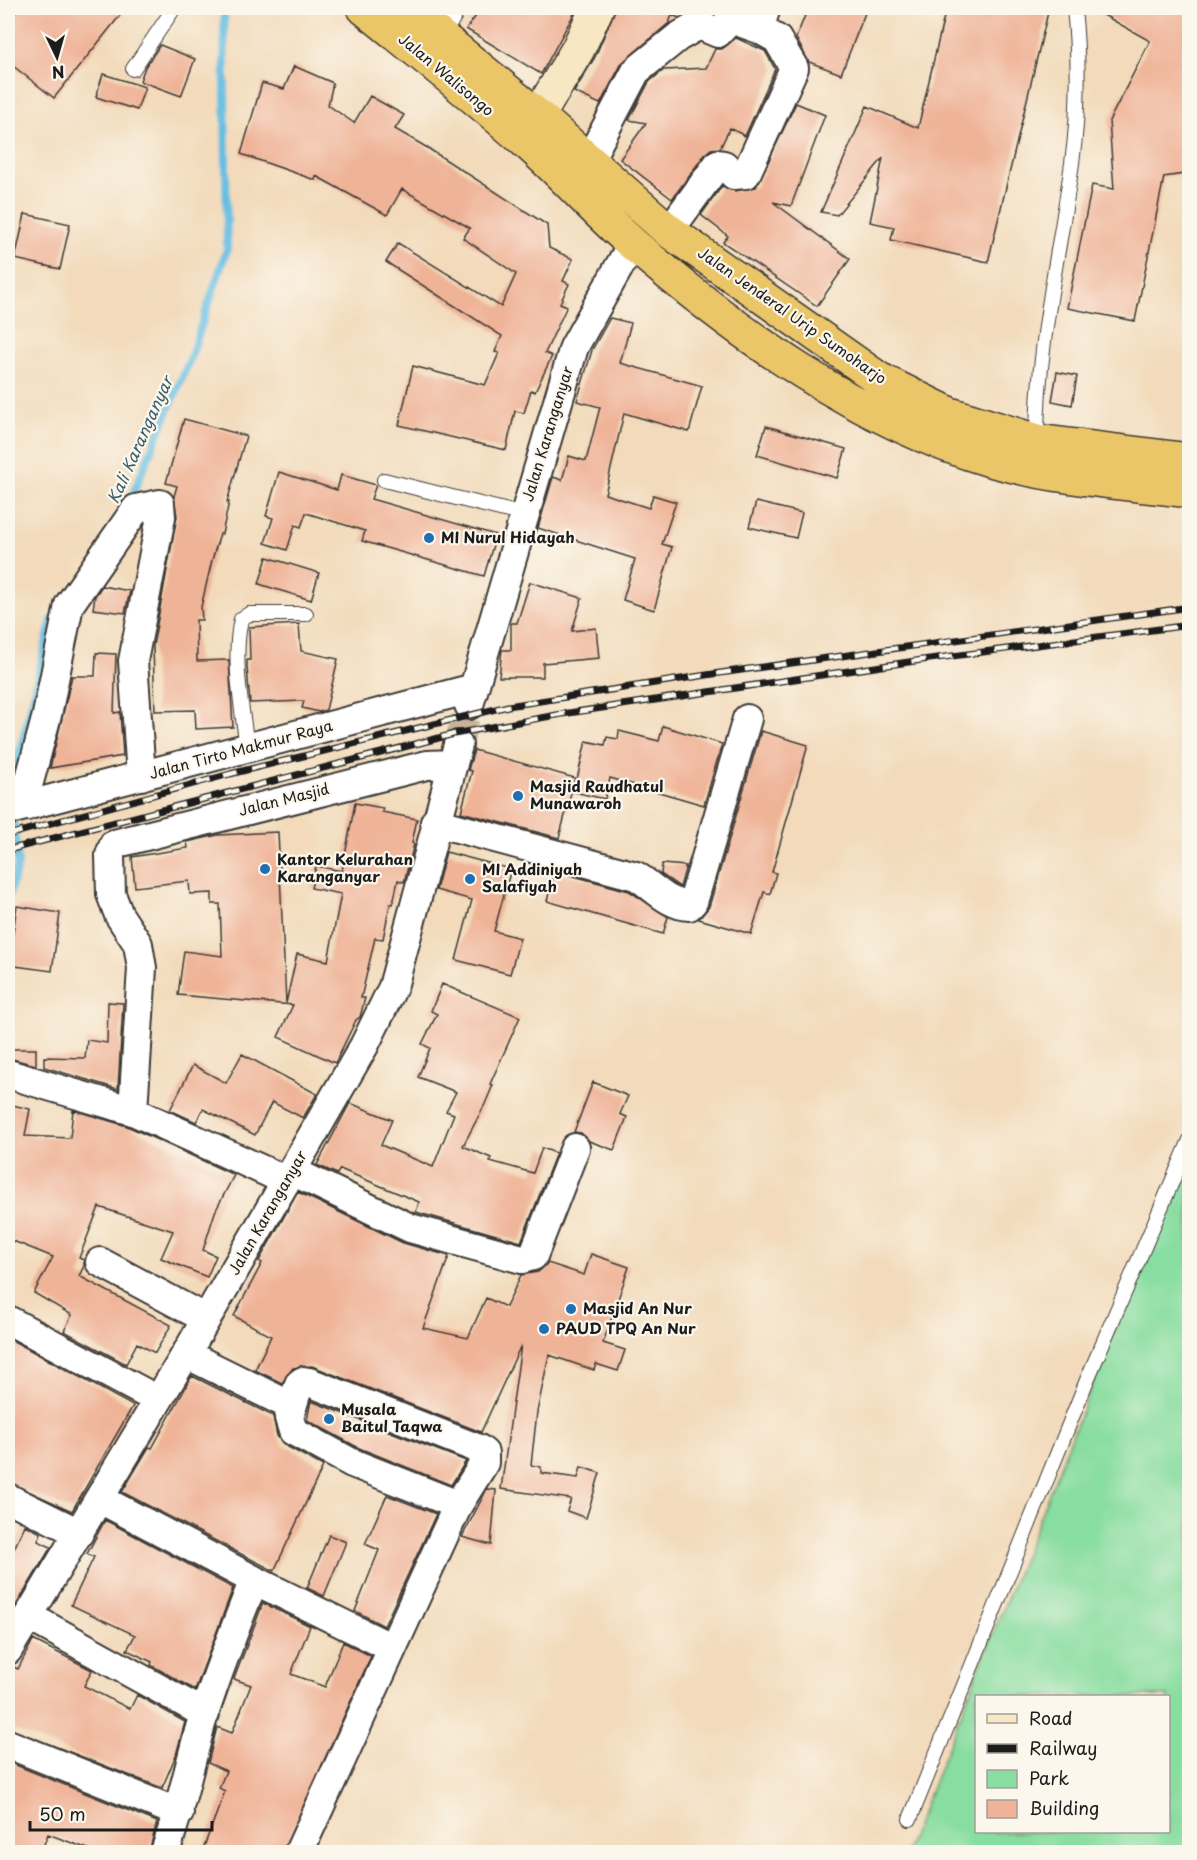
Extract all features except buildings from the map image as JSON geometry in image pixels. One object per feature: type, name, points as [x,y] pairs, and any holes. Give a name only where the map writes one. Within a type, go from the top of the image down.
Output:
[{"type":"highway","name":"Jalan Walisongo","points":[[364,8],[533,130]]},
{"type":"highway","name":"Jalan Walisongo","points":[[406,8],[442,38],[533,130]]},
{"type":"highway","name":"Jalan Jenderal Urip Sumoharjo","points":[[533,130],[588,162],[669,231],[879,379],[950,414],[1037,441],[1190,460]]},
{"type":"highway","points":[[533,130],[632,244],[723,318],[848,400],[918,434],[990,460],[1050,473],[1190,491]]},
{"type":"street","points":[[533,130],[578,49],[597,8]]},
{"type":"street","points":[[588,162],[636,71],[678,37],[699,26],[718,33],[731,19],[763,19],[794,68],[746,174],[734,176],[724,165],[718,164],[669,231]]},
{"type":"street","name":"Jalan Karanganyar","points":[[471,696],[574,347],[632,244]]},
{"type":"street","points":[[18,808],[28,786],[47,715],[69,605],[136,509],[160,504],[161,517],[133,661],[141,776]]},
{"type":"street","name":"Jalan Tirto Makmur Raya","points":[[18,808],[247,748],[471,696]]},
{"type":"street","points":[[435,822],[636,876],[652,885],[668,900],[689,906],[693,902],[747,719]]},
{"type":"street","name":"Jalan Karanganyar","points":[[14,1635],[100,1499],[364,1046],[393,987],[435,822],[455,754]]},
{"type":"street","name":"Jalan Masjid","points":[[133,1111],[142,968],[138,944],[120,915],[111,894],[110,855],[117,842],[427,765],[455,754]]},
{"type":"street","points":[[8,1074],[133,1111],[410,1228],[522,1259],[533,1256],[575,1148]]},
{"type":"street","points":[[100,1262],[206,1319]]},
{"type":"street","points":[[8,1320],[158,1401]]},
{"type":"street","points":[[186,1354],[291,1406]]},
{"type":"street","points":[[299,1852],[458,1505],[484,1463],[484,1453],[479,1449],[309,1382],[303,1381],[299,1384],[291,1406],[289,1425],[293,1431],[352,1463],[458,1505]]},
{"type":"street","points":[[8,1498],[79,1533]]},
{"type":"street","points":[[100,1499],[254,1580],[392,1648]]},
{"type":"street","points":[[165,1852],[179,1813],[205,1714],[254,1580]]},
{"type":"street","points":[[14,1635],[205,1714]]},
{"type":"street","points":[[8,1744],[179,1813]]},
{"type":"lane","points":[[133,69],[174,8]]},
{"type":"lane","points":[[442,38],[459,8]]},
{"type":"lane","points":[[1037,441],[1037,391],[1073,161],[1078,49],[1074,8]]},
{"type":"lane","points":[[384,480],[524,516]]},
{"type":"lane","points":[[247,748],[238,665],[237,638],[241,619],[249,614],[306,614]]},
{"type":"lane","points":[[910,1819],[1087,1380],[1190,1140]]},
{"type":"green space","points":[[1189,1143],[1189,1852],[906,1852]]},
{"type":"waterway","name":"Kali Karanganyar","points":[[129,503],[190,359],[227,249],[224,8]]},
{"type":"waterway","name":"Kali Karanganyar","points":[[10,804],[9,795],[52,620]]},
{"type":"waterway","name":"Kali Karanganyar","points":[[8,897],[18,865],[12,815]]},
{"type":"tunnel","points":[[458,745],[469,705]]},
{"type":"railway","points":[[8,835],[230,774],[508,706],[713,674],[1190,607]]},
{"type":"railway","points":[[8,850],[454,734],[562,714],[922,660],[1190,625]]},
{"type":"place","name":"MI Nurul Hidayah","points":[[429,538]]},
{"type":"place","name":"Masjid Raudhatul Munawaroh","points":[[518,796]]},
{"type":"place","name":"Kantor Kelurahan Karanganyar","points":[[265,869]]},
{"type":"place","name":"MI Addiniyah Salafiyah","points":[[470,879]]},
{"type":"place","name":"Masjid An Nur","points":[[571,1309]]},
{"type":"place","name":"PAUD TPQ An Nur","points":[[544,1329]]},
{"type":"place","name":"Musala Baitul Taqwa","points":[[329,1419]]}]
